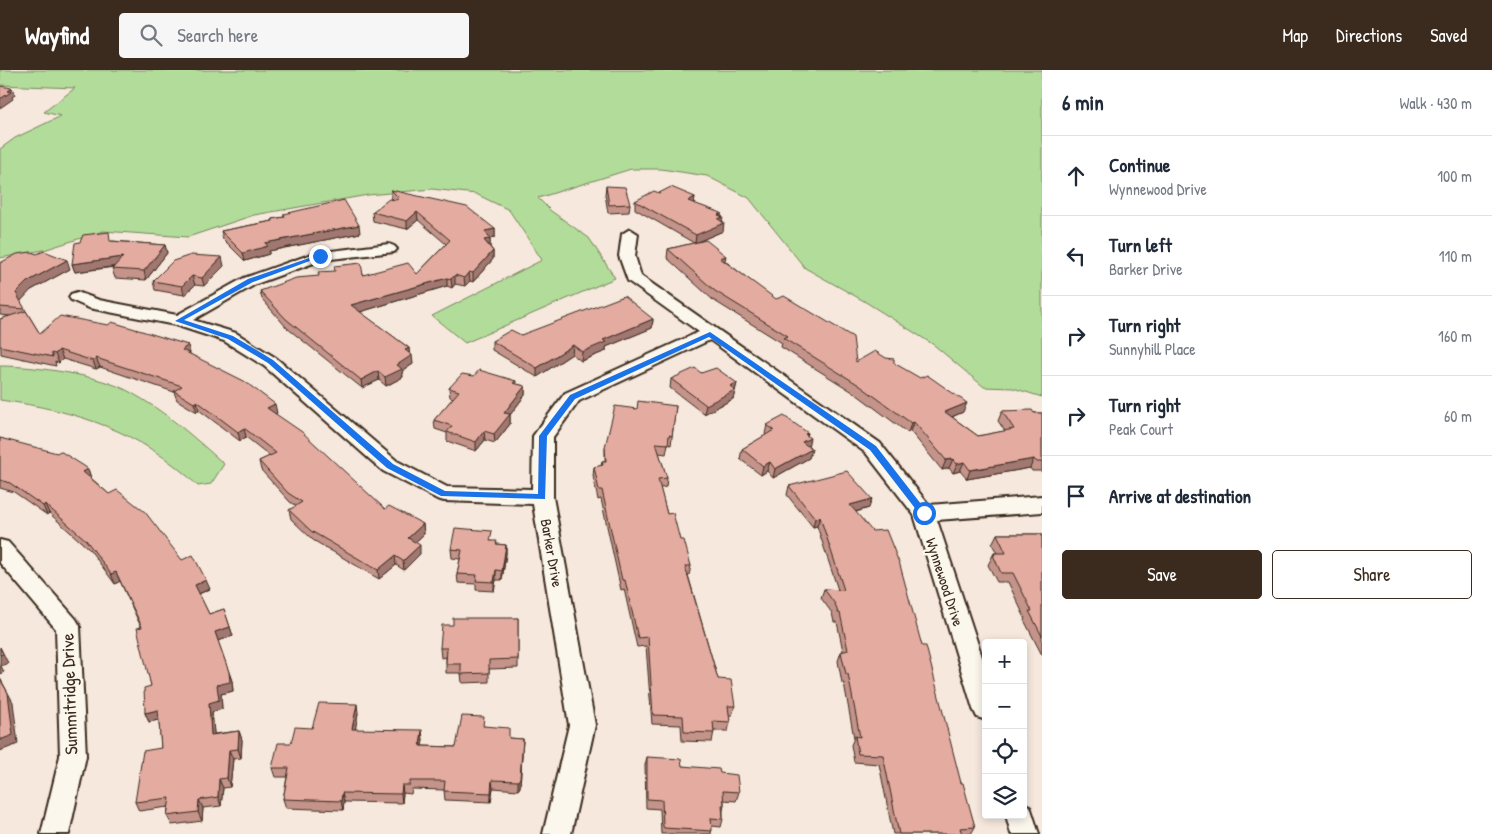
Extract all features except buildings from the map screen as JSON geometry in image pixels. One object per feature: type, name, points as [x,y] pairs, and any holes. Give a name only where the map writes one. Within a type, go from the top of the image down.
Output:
[{"type":"street","name":"Wynnewood Drive","points":[[630,234],[627,256],[634,278],[710,334],[873,448],[924,513],[982,696]]},
{"type":"street","points":[[178,321],[250,281],[320,256],[389,249]]},
{"type":"street","points":[[77,297],[96,304],[178,321],[230,337],[270,362],[390,466],[444,494],[542,497]]},
{"type":"street","name":"Barker Drive","points":[[557,834],[582,725],[542,497],[543,436],[572,397],[710,334]]},
{"type":"street","points":[[924,513],[1042,504]]},
{"type":"street","name":"Summitridge Drive","points":[[0,548],[68,626],[73,756],[55,834]]},
{"type":"street","points":[[1021,819],[1026,834]]},
{"type":"green space","points":[[0,70],[1042,70],[1042,397],[1013,388],[984,387],[934,345],[864,301],[805,268],[749,198],[707,176],[661,169],[631,169],[538,198],[551,211],[589,238],[615,278],[465,343],[432,316],[542,260],[509,210],[476,194],[432,189],[368,195],[254,215],[188,237],[103,231],[44,250],[0,258],[0,149],[15,138],[61,116],[44,112],[75,88],[0,85]]},
{"type":"green space","points":[[0,366],[31,368],[85,376],[117,386],[143,399],[167,416],[224,464],[211,484],[198,486],[154,451],[107,427],[56,410],[0,400]]},
{"type":"route","points":[[320,256],[250,281],[178,321],[230,337],[270,362],[390,466],[444,494],[542,497],[543,436],[572,397],[710,334],[873,448],[924,513]]}]
